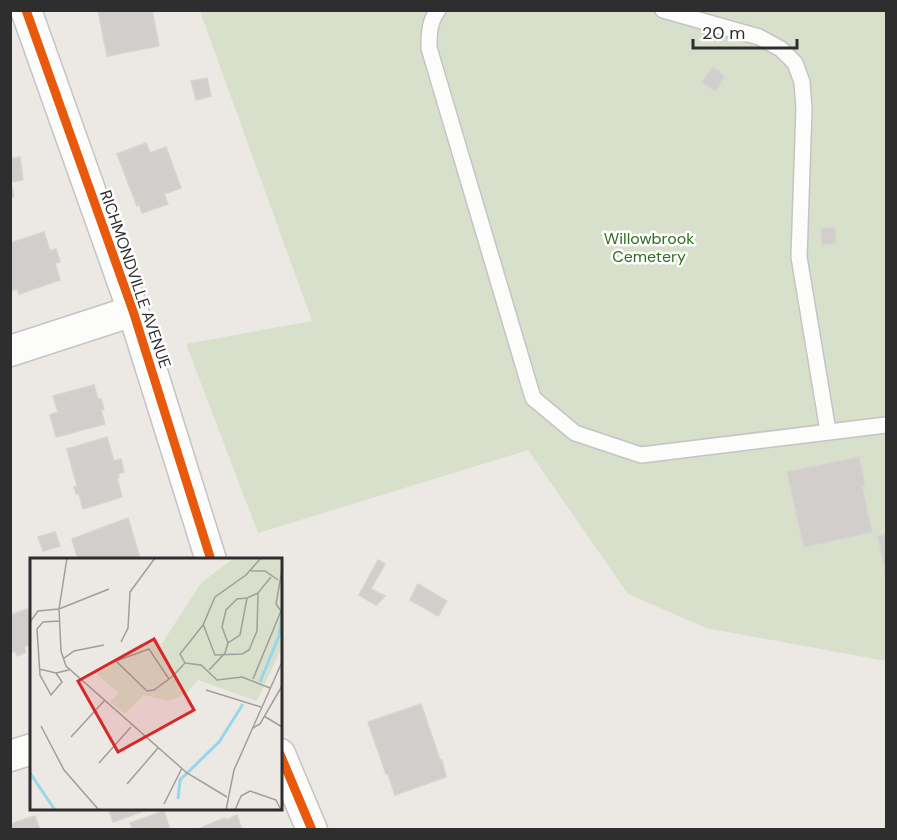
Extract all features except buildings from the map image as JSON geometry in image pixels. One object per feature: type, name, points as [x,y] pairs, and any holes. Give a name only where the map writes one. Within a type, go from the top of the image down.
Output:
[{"type":"street","name":"RICHMONDVILLE AVENUE","points":[[26,10],[133,311],[210,558]]},
{"type":"street","points":[[10,351],[133,311]]},
{"type":"street","points":[[10,756],[30,750]]},
{"type":"street","points":[[282,759],[312,830]]},
{"type":"lane","points":[[438,10],[433,17],[429,32],[429,48],[532,398],[575,433],[641,455],[886,425]]},
{"type":"lane","points":[[663,10],[759,37],[781,49],[795,63],[802,82],[804,109],[799,257],[828,431]]},
{"type":"green space","name":"Willowbrook Cemetery","points":[[200,11],[886,11],[886,661],[706,628],[628,594],[528,450],[258,533],[186,344],[312,321]]},
{"type":"cycle path","points":[[26,10],[133,311],[210,558]]},
{"type":"cycle path","points":[[282,759],[312,830]]}]
